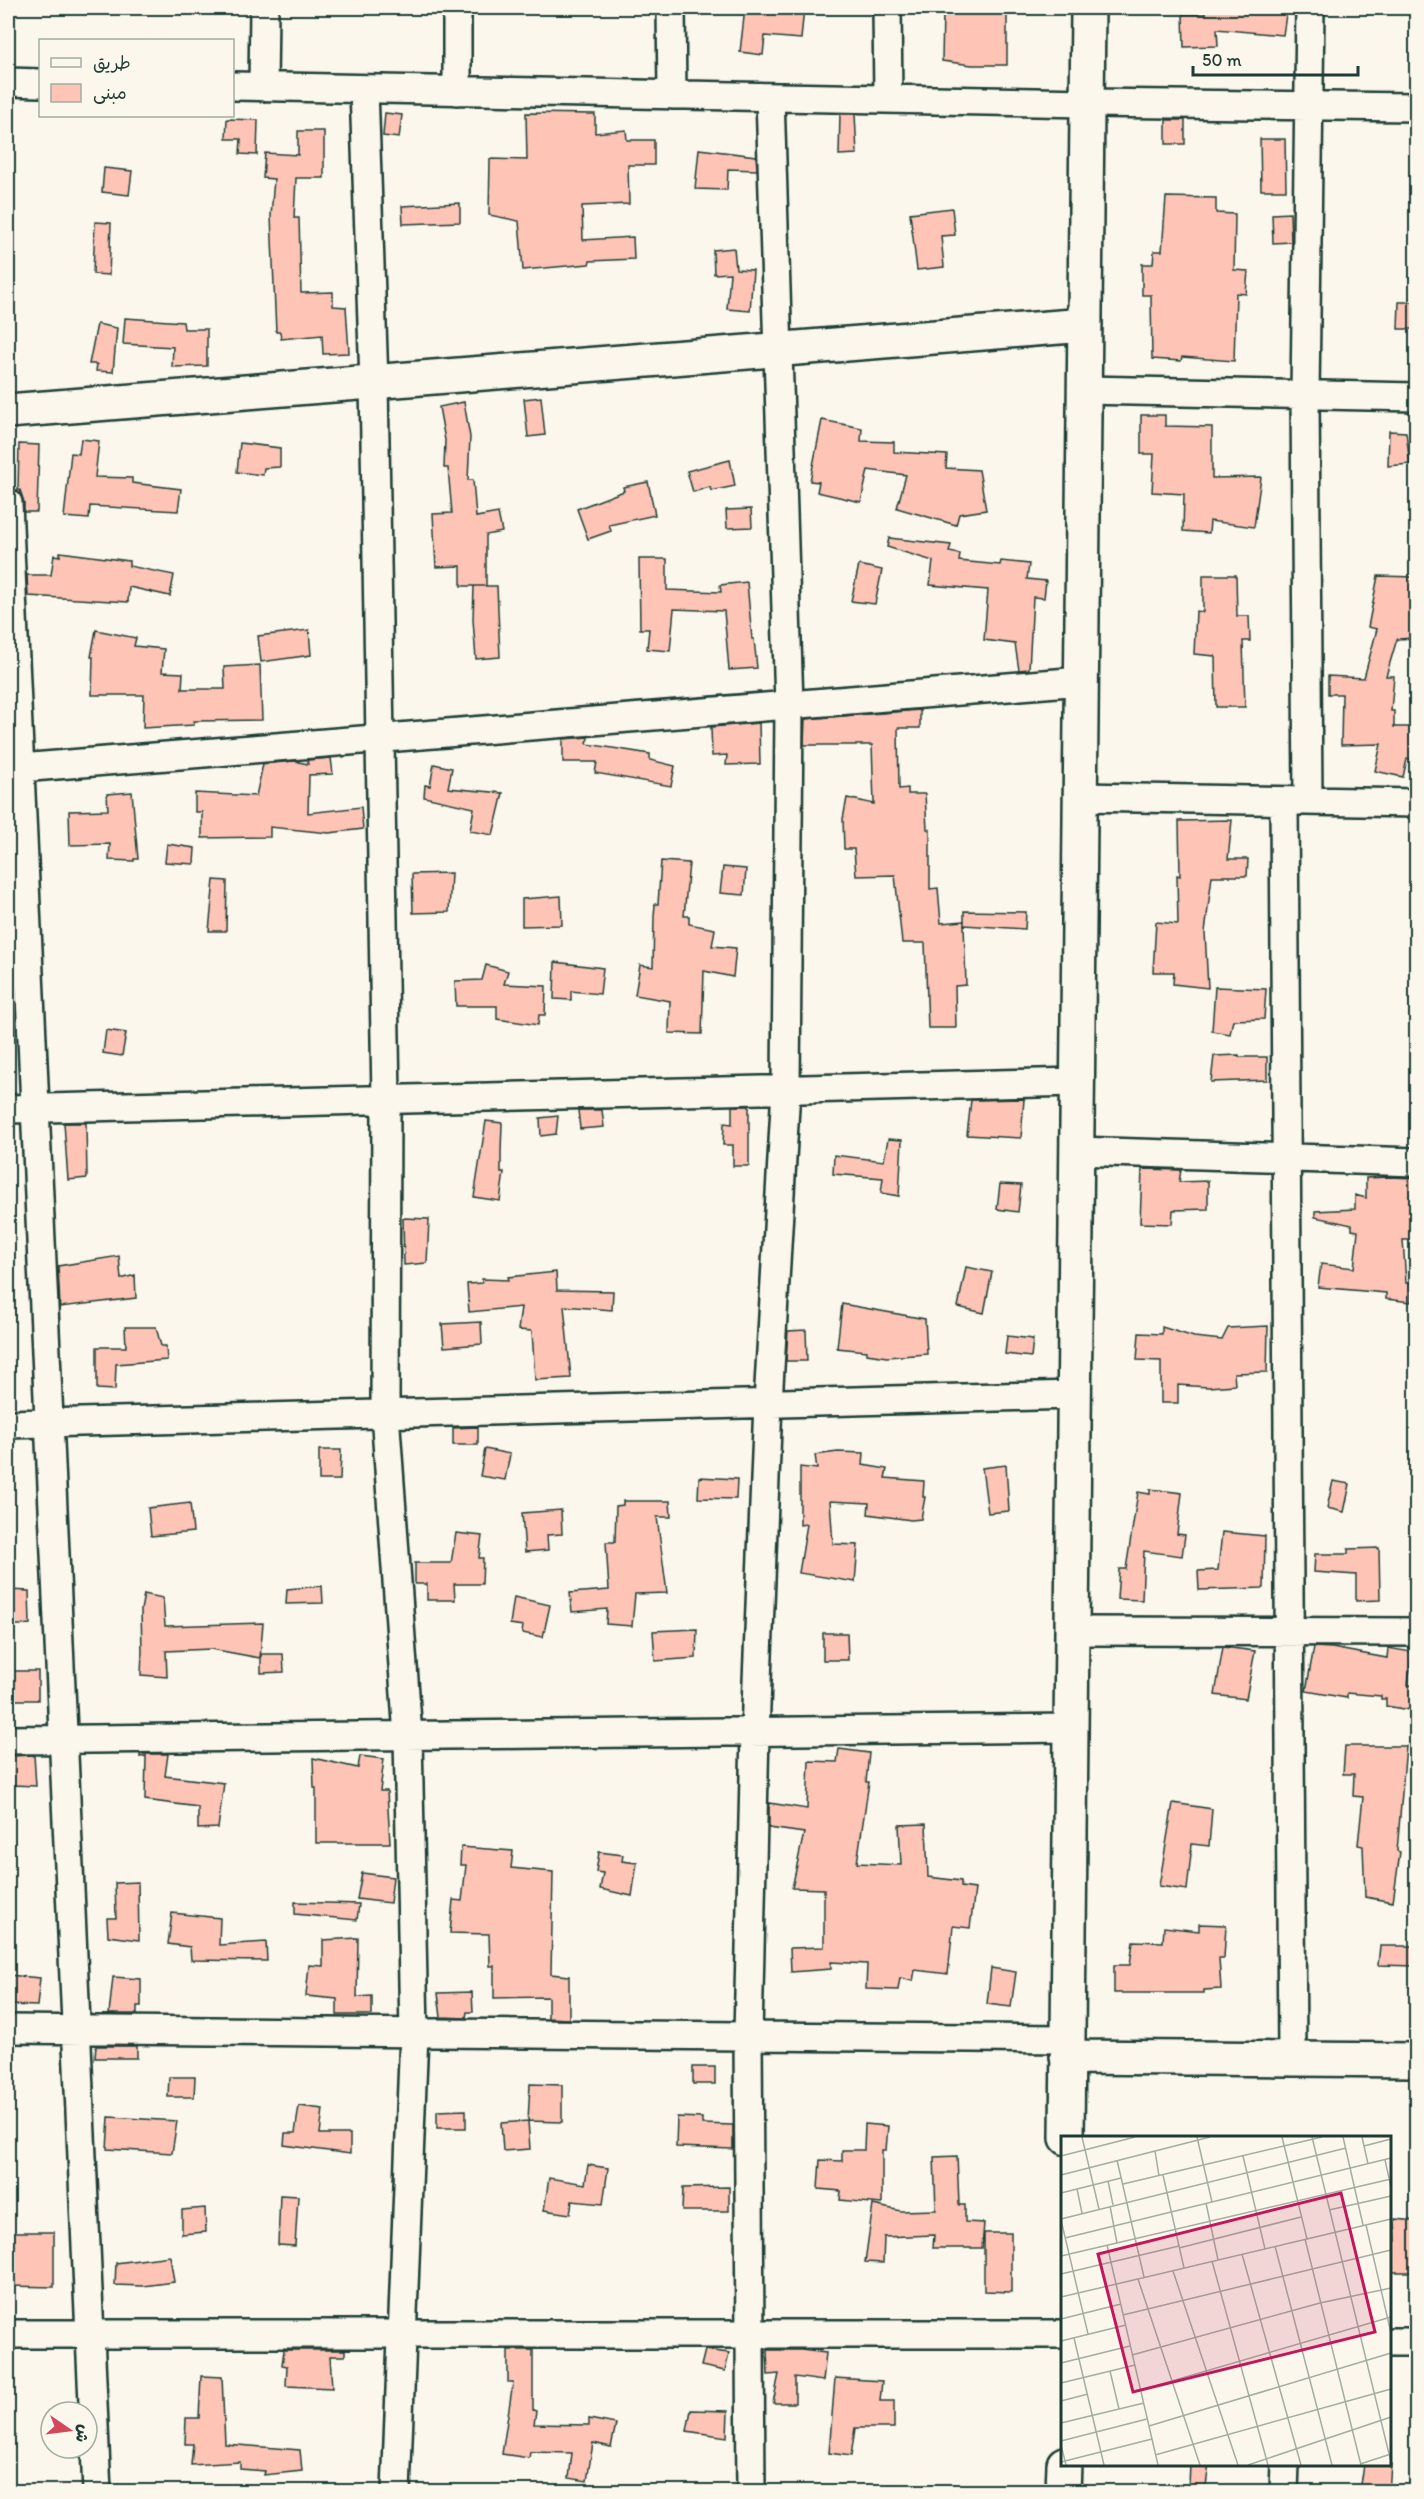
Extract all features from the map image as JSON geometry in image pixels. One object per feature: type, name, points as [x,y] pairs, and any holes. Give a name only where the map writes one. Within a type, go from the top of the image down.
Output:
[{"type":"main road","points":[[1067,2136],[1088,8]]},
{"type":"main road","points":[[8,411],[1085,325]]},
{"type":"main road","points":[[1067,2048],[1292,2059],[1416,2060]]},
{"type":"main road","points":[[1063,2492],[1064,2466]]},
{"type":"street","points":[[263,87],[264,8]]},
{"type":"street","points":[[457,8],[457,91]]},
{"type":"street","points":[[671,8],[672,95]]},
{"type":"street","points":[[887,8],[888,99]]},
{"type":"street","points":[[1292,2059],[1286,1158],[1305,395],[1310,8]]},
{"type":"street","points":[[8,82],[39,83]]},
{"type":"street","points":[[234,86],[1087,103],[1416,107]]},
{"type":"street","points":[[364,89],[374,382],[386,1099],[385,1413],[408,1736],[414,2033],[396,2492]]},
{"type":"street","points":[[752,2492],[748,2036],[755,1732],[768,1403],[786,1089],[789,705],[770,97]]},
{"type":"street","points":[[1084,390],[1416,397]]},
{"type":"street","points":[[8,503],[14,768],[35,1108],[97,2492]]},
{"type":"street","points":[[14,768],[1081,681]]},
{"type":"street","points":[[1080,797],[1416,803]]},
{"type":"street","points":[[8,1109],[1077,1082]]},
{"type":"street","points":[[1076,1151],[1416,1162]]},
{"type":"street","points":[[8,1424],[1074,1395]]},
{"type":"street","points":[[1072,1631],[1416,1632]]},
{"type":"street","points":[[8,1740],[1071,1728]]},
{"type":"street","points":[[8,2030],[748,2036],[1067,2048]]},
{"type":"street","points":[[8,2334],[1061,2334]]},
{"type":"street","points":[[1391,2342],[1416,2342]]},
{"type":"street","points":[[1284,2492],[1285,2466]]},
{"type":"building","points":[[745,8],[804,8],[801,39],[765,36],[763,55],[740,52]]},
{"type":"building","points":[[1206,8],[1287,8],[1283,35],[1217,29],[1218,46],[1184,47],[1183,14],[1205,14]]},
{"type":"building","points":[[943,12],[1007,12],[1007,65],[972,65],[942,61]]},
{"type":"building","points":[[385,113],[402,115],[399,138],[383,136]]},
{"type":"building","points":[[526,113],[595,114],[595,133],[626,130],[627,140],[654,140],[654,165],[628,165],[629,204],[582,206],[583,240],[633,237],[634,259],[590,261],[589,264],[523,270],[519,221],[489,215],[490,159],[527,160]]},
{"type":"building","points":[[840,114],[855,114],[857,154],[839,155]]},
{"type":"building","points":[[227,119],[258,120],[257,155],[240,154],[241,139],[226,139]]},
{"type":"building","points":[[1166,120],[1185,120],[1185,144],[1166,144]]},
{"type":"building","points":[[298,131],[324,131],[324,178],[296,178],[294,218],[299,218],[301,293],[333,292],[333,306],[346,307],[349,353],[323,354],[322,335],[281,339],[280,332],[276,332],[271,216],[274,179],[263,178],[265,153],[298,155]]},
{"type":"building","points":[[1260,139],[1285,139],[1286,190],[1261,190]]},
{"type":"building","points":[[699,149],[756,156],[757,170],[728,169],[727,190],[695,189]]},
{"type":"building","points":[[104,168],[132,171],[129,195],[102,192]]},
{"type":"building","points":[[1166,197],[1216,198],[1216,213],[1235,214],[1234,270],[1248,271],[1246,294],[1236,293],[1234,361],[1182,357],[1181,361],[1152,359],[1151,295],[1142,295],[1142,264],[1153,264],[1154,251],[1162,251]]},
{"type":"building","points":[[460,203],[460,222],[403,224],[402,206]]},
{"type":"building","points":[[952,208],[955,235],[941,236],[944,267],[917,270],[910,213]]},
{"type":"building","points":[[1290,213],[1291,242],[1273,243],[1272,214]]},
{"type":"building","points":[[95,222],[111,223],[109,275],[93,274]]},
{"type":"building","points":[[734,248],[736,269],[753,270],[750,311],[727,309],[730,273],[714,274],[713,250]]},
{"type":"building","points":[[1399,302],[1416,302],[1416,329],[1398,329]]},
{"type":"building","points":[[125,318],[183,322],[184,329],[207,329],[207,366],[172,367],[173,347],[123,344]]},
{"type":"building","points":[[97,324],[117,328],[113,372],[96,371],[97,364],[89,364]]},
{"type":"building","points":[[541,397],[545,435],[528,437],[524,399]]},
{"type":"building","points":[[464,402],[470,437],[468,480],[473,480],[476,517],[498,513],[502,532],[486,535],[486,586],[461,586],[461,566],[436,567],[433,514],[452,513],[448,468],[444,468],[445,440],[439,407]]},
{"type":"building","points":[[1141,415],[1165,415],[1165,426],[1212,427],[1212,478],[1261,477],[1254,527],[1210,521],[1209,533],[1183,531],[1184,494],[1152,492],[1154,454],[1141,454]]},
{"type":"building","points":[[822,420],[862,428],[861,441],[894,442],[894,452],[947,455],[946,468],[979,470],[986,510],[959,514],[956,525],[897,508],[906,475],[868,470],[861,502],[817,492],[819,482],[810,481]]},
{"type":"building","points":[[1389,431],[1406,432],[1410,464],[1388,466]]},
{"type":"building","points":[[81,439],[99,441],[95,477],[132,478],[132,483],[181,489],[178,511],[90,506],[89,519],[64,517],[71,453],[79,454]]},
{"type":"building","points":[[240,443],[280,448],[280,467],[264,468],[263,475],[237,472]]},
{"type":"building","points":[[19,444],[39,445],[37,512],[24,512],[24,502],[18,490]]},
{"type":"building","points":[[730,460],[735,486],[711,491],[710,487],[693,492],[687,471]]},
{"type":"building","points":[[648,482],[655,515],[609,525],[611,531],[588,539],[577,509],[624,491],[623,487]]},
{"type":"building","points":[[751,509],[752,527],[727,528],[726,510]]},
{"type":"building","points":[[889,538],[951,545],[949,552],[960,554],[959,561],[1000,565],[1001,561],[1029,564],[1027,579],[1046,581],[1044,598],[1033,597],[1029,669],[1019,670],[1015,644],[984,640],[988,590],[930,585],[933,561],[887,547]]},
{"type":"building","points":[[60,552],[129,561],[129,566],[174,575],[170,596],[129,587],[128,602],[28,596],[27,575],[51,575],[54,555],[60,556]]},
{"type":"building","points":[[639,559],[667,559],[667,590],[721,592],[720,585],[747,582],[757,668],[729,670],[724,611],[674,609],[670,651],[647,649],[649,629],[640,629]]},
{"type":"building","points":[[859,565],[882,570],[875,604],[851,601]]},
{"type":"building","points":[[1203,575],[1236,575],[1237,616],[1249,616],[1250,641],[1243,641],[1245,707],[1216,707],[1215,656],[1194,654],[1196,611],[1203,612]]},
{"type":"building","points":[[1378,576],[1416,577],[1416,638],[1397,639],[1386,676],[1394,676],[1391,711],[1394,711],[1394,727],[1416,727],[1416,759],[1407,759],[1403,777],[1375,771],[1381,744],[1341,745],[1342,694],[1328,694],[1328,676],[1364,678],[1377,629],[1368,627]]},
{"type":"building","points":[[474,586],[497,586],[500,657],[476,659],[473,620]]},
{"type":"building","points":[[96,630],[136,638],[134,646],[164,649],[162,672],[183,673],[182,689],[225,689],[224,667],[260,665],[262,720],[194,721],[194,725],[143,728],[144,695],[92,695],[93,657],[91,657]]},
{"type":"building","points":[[309,630],[311,655],[261,662],[258,636]]},
{"type":"building","points":[[920,710],[920,728],[898,728],[899,789],[908,788],[908,794],[925,794],[927,829],[930,829],[930,889],[938,888],[941,923],[964,921],[964,911],[1026,912],[1025,929],[964,925],[966,985],[955,986],[956,1028],[928,1028],[925,943],[902,943],[895,875],[856,876],[854,849],[844,849],[843,819],[847,798],[874,804],[872,745],[804,745],[805,719]]},
{"type":"building","points":[[759,723],[760,764],[726,765],[727,755],[712,756],[711,727]]},
{"type":"building","points":[[588,737],[587,744],[650,754],[650,760],[675,766],[671,786],[595,773],[597,762],[563,762],[563,739]]},
{"type":"building","points":[[331,758],[333,774],[309,775],[308,813],[361,807],[363,829],[329,833],[270,827],[270,837],[202,838],[202,812],[195,812],[195,793],[256,796],[263,764],[294,761],[308,764],[307,760]]},
{"type":"building","points":[[434,764],[452,768],[448,788],[503,793],[493,835],[470,831],[474,808],[424,797],[425,785],[430,786]]},
{"type":"building","points":[[132,792],[138,859],[134,861],[109,860],[110,844],[70,845],[69,811],[108,810],[107,794]]},
{"type":"building","points":[[1232,820],[1228,859],[1248,859],[1247,876],[1212,876],[1205,932],[1208,988],[1173,984],[1174,972],[1153,972],[1156,922],[1178,924],[1179,821]]},
{"type":"building","points":[[167,844],[195,848],[194,864],[165,862]]},
{"type":"building","points":[[661,861],[689,863],[684,916],[689,916],[689,924],[715,929],[712,946],[736,948],[733,977],[704,971],[702,1034],[669,1033],[670,1001],[635,995],[640,965],[653,967],[654,917],[655,904],[658,904]]},
{"type":"building","points":[[723,867],[746,869],[744,895],[720,893]]},
{"type":"building","points":[[451,873],[449,912],[413,913],[412,874]]},
{"type":"building","points":[[214,880],[227,881],[226,931],[209,931]]},
{"type":"building","points":[[561,896],[562,925],[522,926],[522,899]]},
{"type":"building","points":[[555,962],[603,968],[600,994],[571,991],[571,1000],[554,999]]},
{"type":"building","points":[[486,965],[508,971],[504,984],[546,986],[545,1015],[539,1015],[538,1025],[497,1019],[497,1006],[456,1006],[455,981],[482,980]]},
{"type":"building","points":[[1215,987],[1266,989],[1264,1019],[1233,1020],[1230,1034],[1212,1031]]},
{"type":"building","points":[[106,1030],[126,1033],[122,1056],[103,1053]]},
{"type":"building","points":[[1239,1055],[1239,1057],[1267,1057],[1267,1080],[1211,1082],[1214,1056]]},
{"type":"building","points":[[1024,1099],[1021,1138],[967,1135],[971,1100]]},
{"type":"building","points":[[732,1106],[749,1106],[749,1166],[733,1166],[733,1145],[723,1145],[724,1123],[732,1124]]},
{"type":"building","points":[[578,1110],[602,1110],[604,1127],[580,1129]]},
{"type":"building","points":[[558,1116],[556,1134],[541,1136],[540,1118]]},
{"type":"building","points":[[486,1121],[502,1123],[501,1172],[504,1172],[500,1201],[474,1197]]},
{"type":"building","points":[[64,1123],[86,1123],[87,1178],[68,1180]]},
{"type":"building","points":[[888,1139],[902,1140],[899,1196],[881,1193],[883,1178],[833,1174],[834,1155],[884,1161]]},
{"type":"building","points":[[1142,1169],[1181,1170],[1179,1182],[1208,1181],[1208,1209],[1173,1210],[1172,1224],[1140,1223]]},
{"type":"building","points":[[1366,1178],[1413,1178],[1410,1204],[1416,1204],[1416,1240],[1403,1240],[1406,1283],[1411,1283],[1411,1302],[1386,1299],[1386,1293],[1318,1287],[1321,1264],[1354,1268],[1358,1231],[1352,1230],[1352,1225],[1315,1217],[1315,1211],[1355,1209],[1355,1195],[1366,1198]]},
{"type":"building","points":[[1000,1184],[1021,1185],[1018,1212],[997,1209]]},
{"type":"building","points":[[403,1218],[429,1219],[427,1263],[404,1265]]},
{"type":"building","points":[[119,1256],[121,1279],[135,1275],[136,1298],[60,1307],[58,1266]]},
{"type":"building","points":[[966,1267],[992,1272],[984,1313],[958,1307]]},
{"type":"building","points":[[556,1272],[557,1290],[613,1291],[612,1310],[564,1306],[571,1378],[535,1380],[532,1331],[518,1330],[521,1307],[469,1312],[467,1284],[482,1283],[482,1279],[509,1280],[508,1277]]},
{"type":"building","points":[[842,1304],[925,1319],[927,1354],[887,1357],[867,1354],[867,1351],[837,1348]]},
{"type":"building","points":[[481,1322],[482,1344],[444,1347],[442,1324]]},
{"type":"building","points":[[1268,1326],[1267,1372],[1234,1373],[1235,1385],[1208,1387],[1178,1385],[1178,1403],[1161,1403],[1161,1361],[1137,1360],[1139,1333],[1162,1334],[1162,1327],[1194,1337],[1222,1340],[1228,1328]]},
{"type":"building","points":[[125,1327],[156,1327],[161,1346],[166,1346],[167,1360],[116,1364],[115,1390],[97,1389],[97,1347],[126,1347]]},
{"type":"building","points":[[806,1330],[807,1361],[786,1361],[788,1331]]},
{"type":"building","points":[[1007,1336],[1033,1339],[1031,1357],[1005,1354]]},
{"type":"building","points":[[478,1427],[478,1445],[453,1445],[453,1428]]},
{"type":"building","points":[[485,1449],[510,1454],[505,1480],[480,1476]]},
{"type":"building","points":[[319,1450],[341,1450],[340,1480],[319,1480]]},
{"type":"building","points":[[838,1452],[864,1453],[863,1465],[887,1469],[885,1478],[924,1481],[923,1497],[925,1497],[921,1519],[911,1520],[868,1514],[869,1503],[830,1501],[833,1544],[858,1545],[855,1582],[799,1573],[807,1524],[800,1525],[800,1467],[817,1469],[815,1455]]},
{"type":"building","points":[[1006,1465],[1009,1511],[988,1513],[982,1468]]},
{"type":"building","points":[[699,1477],[737,1479],[736,1499],[698,1498]]},
{"type":"building","points":[[1333,1481],[1350,1484],[1344,1512],[1327,1508]]},
{"type":"building","points":[[1150,1489],[1182,1493],[1177,1534],[1185,1535],[1182,1556],[1144,1551],[1142,1600],[1117,1599],[1119,1569],[1126,1569],[1138,1492],[1150,1494]]},
{"type":"building","points":[[623,1501],[670,1501],[671,1517],[657,1517],[667,1593],[635,1594],[632,1626],[606,1624],[607,1609],[572,1612],[570,1593],[609,1590],[606,1542],[615,1542],[616,1506],[623,1505]]},
{"type":"building","points":[[190,1503],[193,1532],[151,1536],[148,1508]]},
{"type":"building","points":[[561,1510],[562,1534],[547,1535],[548,1550],[525,1552],[522,1513]]},
{"type":"building","points":[[1222,1532],[1265,1536],[1264,1588],[1199,1590],[1198,1571],[1218,1570]]},
{"type":"building","points":[[456,1533],[482,1536],[479,1558],[483,1558],[482,1584],[454,1584],[455,1600],[427,1600],[427,1584],[415,1584],[415,1563],[451,1563]]},
{"type":"building","points":[[1379,1548],[1380,1600],[1356,1601],[1356,1575],[1314,1572],[1315,1554],[1348,1554],[1348,1549]]},
{"type":"building","points":[[322,1586],[323,1603],[286,1604],[287,1589]]},
{"type":"building","points":[[8,1590],[29,1591],[30,1624],[8,1626]]},
{"type":"building","points":[[144,1594],[163,1598],[165,1626],[263,1623],[260,1658],[211,1649],[166,1651],[167,1677],[141,1675],[141,1610]]},
{"type":"building","points":[[514,1597],[550,1605],[543,1637],[522,1633],[523,1626],[510,1624]]},
{"type":"building","points":[[697,1629],[696,1658],[655,1661],[653,1631]]},
{"type":"building","points":[[823,1633],[847,1633],[848,1660],[823,1660]]},
{"type":"building","points":[[1223,1647],[1255,1651],[1246,1699],[1215,1695]]},
{"type":"building","points":[[1314,1647],[1387,1658],[1388,1648],[1412,1652],[1408,1685],[1416,1686],[1416,1711],[1386,1706],[1386,1699],[1381,1699],[1381,1696],[1347,1693],[1347,1698],[1306,1691]]},
{"type":"building","points":[[261,1654],[283,1654],[284,1672],[261,1673]]},
{"type":"building","points":[[10,1671],[38,1671],[38,1700],[10,1700]]},
{"type":"building","points":[[1345,1746],[1406,1746],[1397,1851],[1400,1852],[1393,1902],[1365,1897],[1363,1846],[1358,1845],[1363,1797],[1353,1796],[1354,1774],[1343,1774]]},
{"type":"building","points":[[839,1749],[869,1753],[866,1782],[869,1782],[857,1863],[901,1865],[899,1825],[926,1824],[928,1877],[961,1881],[961,1887],[975,1889],[970,1928],[953,1926],[948,1974],[915,1970],[913,1981],[900,1978],[898,1990],[866,1989],[867,1964],[831,1962],[831,1969],[791,1972],[790,1948],[824,1947],[824,1889],[792,1888],[804,1833],[769,1828],[769,1803],[807,1809],[809,1761],[837,1762]]},
{"type":"building","points":[[140,1754],[168,1754],[165,1776],[224,1783],[218,1828],[198,1829],[198,1807],[145,1800],[146,1756],[140,1757]]},
{"type":"building","points":[[34,1755],[36,1786],[12,1785],[11,1756]]},
{"type":"building","points":[[360,1756],[384,1759],[380,1791],[387,1791],[390,1843],[316,1843],[316,1788],[314,1788],[313,1758],[358,1768]]},
{"type":"building","points":[[1173,1803],[1212,1809],[1209,1846],[1192,1844],[1187,1890],[1159,1886]]},
{"type":"building","points":[[461,1847],[513,1851],[511,1868],[553,1872],[551,1974],[569,1976],[569,2019],[548,2018],[548,1997],[494,1998],[494,1966],[490,1966],[489,1934],[450,1933],[453,1900],[462,1901],[466,1865],[460,1865]]},
{"type":"building","points":[[599,1852],[623,1855],[622,1861],[637,1863],[632,1896],[600,1889],[603,1873],[596,1872]]},
{"type":"building","points":[[362,1873],[393,1877],[390,1903],[357,1899]]},
{"type":"building","points":[[138,1882],[139,1940],[108,1936],[107,1918],[116,1918],[115,1883]]},
{"type":"building","points":[[295,1902],[359,1904],[357,1920],[295,1914]]},
{"type":"building","points":[[172,1913],[220,1918],[219,1945],[266,1942],[267,1961],[191,1960],[190,1947],[168,1944]]},
{"type":"building","points":[[1199,1924],[1226,1925],[1224,1958],[1219,1958],[1221,1989],[1204,1990],[1204,1993],[1114,1993],[1114,1965],[1130,1965],[1133,1941],[1163,1942],[1164,1927],[1199,1931]]},
{"type":"building","points":[[358,1938],[357,1997],[372,1996],[372,2015],[337,2015],[337,1999],[306,1996],[309,1965],[323,1966],[323,1940]]},
{"type":"building","points":[[1380,1946],[1416,1946],[1416,1966],[1378,1965]]},
{"type":"building","points":[[991,1968],[1016,1972],[1011,2007],[987,2004]]},
{"type":"building","points":[[8,1975],[40,1978],[37,2006],[8,2005]]},
{"type":"building","points":[[113,1977],[141,1979],[141,2006],[137,2006],[137,2014],[109,2014]]},
{"type":"building","points":[[472,1992],[473,2012],[467,2012],[466,2018],[441,2017],[438,1993]]},
{"type":"building","points":[[96,2046],[137,2046],[137,2058],[95,2058]]},
{"type":"building","points":[[693,2067],[715,2067],[715,2084],[693,2084]]},
{"type":"building","points":[[169,2077],[195,2077],[194,2097],[168,2097]]},
{"type":"building","points":[[530,2084],[562,2085],[562,2122],[528,2121]]},
{"type":"building","points":[[299,2106],[323,2109],[320,2134],[350,2134],[350,2154],[284,2145],[285,2133],[295,2133]]},
{"type":"building","points":[[466,2110],[466,2128],[437,2128],[437,2111]]},
{"type":"building","points":[[109,2117],[177,2121],[172,2153],[107,2149]]},
{"type":"building","points":[[677,2117],[702,2118],[702,2124],[733,2125],[733,2149],[676,2147]]},
{"type":"building","points":[[528,2121],[530,2149],[503,2151],[501,2123]]},
{"type":"building","points":[[865,2124],[888,2126],[886,2150],[882,2150],[882,2204],[840,2200],[841,2191],[818,2189],[820,2160],[842,2161],[842,2150],[864,2150]]},
{"type":"building","points":[[957,2156],[959,2205],[965,2205],[965,2222],[984,2223],[982,2248],[933,2248],[934,2235],[884,2237],[883,2263],[865,2262],[873,2205],[901,2211],[936,2210],[934,2157]]},
{"type":"building","points":[[588,2165],[608,2168],[603,2204],[572,2201],[570,2214],[544,2210],[549,2178],[585,2184]]},
{"type":"building","points":[[729,2187],[729,2211],[682,2211],[683,2188]]},
{"type":"building","points":[[280,2195],[298,2196],[295,2246],[278,2245]]},
{"type":"building","points":[[205,2208],[206,2232],[182,2234],[182,2210]]},
{"type":"building","points":[[1395,2219],[1416,2221],[1415,2272],[1391,2272],[1391,2241],[1396,2241]]},
{"type":"building","points":[[8,2232],[54,2232],[54,2287],[8,2286]]},
{"type":"building","points":[[984,2233],[1011,2233],[1011,2292],[984,2291]]},
{"type":"building","points":[[170,2256],[174,2282],[143,2286],[115,2285],[116,2263]]},
{"type":"building","points":[[284,2350],[345,2350],[345,2356],[330,2356],[332,2388],[286,2386],[287,2366],[282,2365]]},
{"type":"building","points":[[508,2350],[533,2350],[533,2410],[536,2411],[534,2424],[589,2425],[589,2419],[616,2424],[611,2447],[593,2443],[587,2481],[569,2478],[572,2453],[530,2452],[529,2458],[502,2454],[513,2382],[508,2382]]},
{"type":"building","points":[[705,2350],[729,2353],[725,2371],[701,2366]]},
{"type":"building","points":[[767,2350],[826,2353],[823,2381],[795,2377],[795,2403],[773,2403],[779,2374],[768,2375]]},
{"type":"building","points":[[201,2376],[222,2377],[225,2444],[300,2450],[302,2471],[264,2475],[265,2471],[240,2469],[240,2462],[191,2465],[193,2444],[185,2444],[186,2418],[199,2418]]},
{"type":"building","points":[[835,2378],[882,2381],[880,2401],[894,2401],[894,2428],[855,2428],[851,2456],[829,2453]]},
{"type":"building","points":[[691,2410],[728,2411],[727,2437],[687,2431]]},
{"type":"building","points":[[1190,2466],[1209,2466],[1206,2486],[1189,2485]]},
{"type":"building","points":[[1364,2466],[1391,2466],[1389,2492],[1360,2492]]}]
